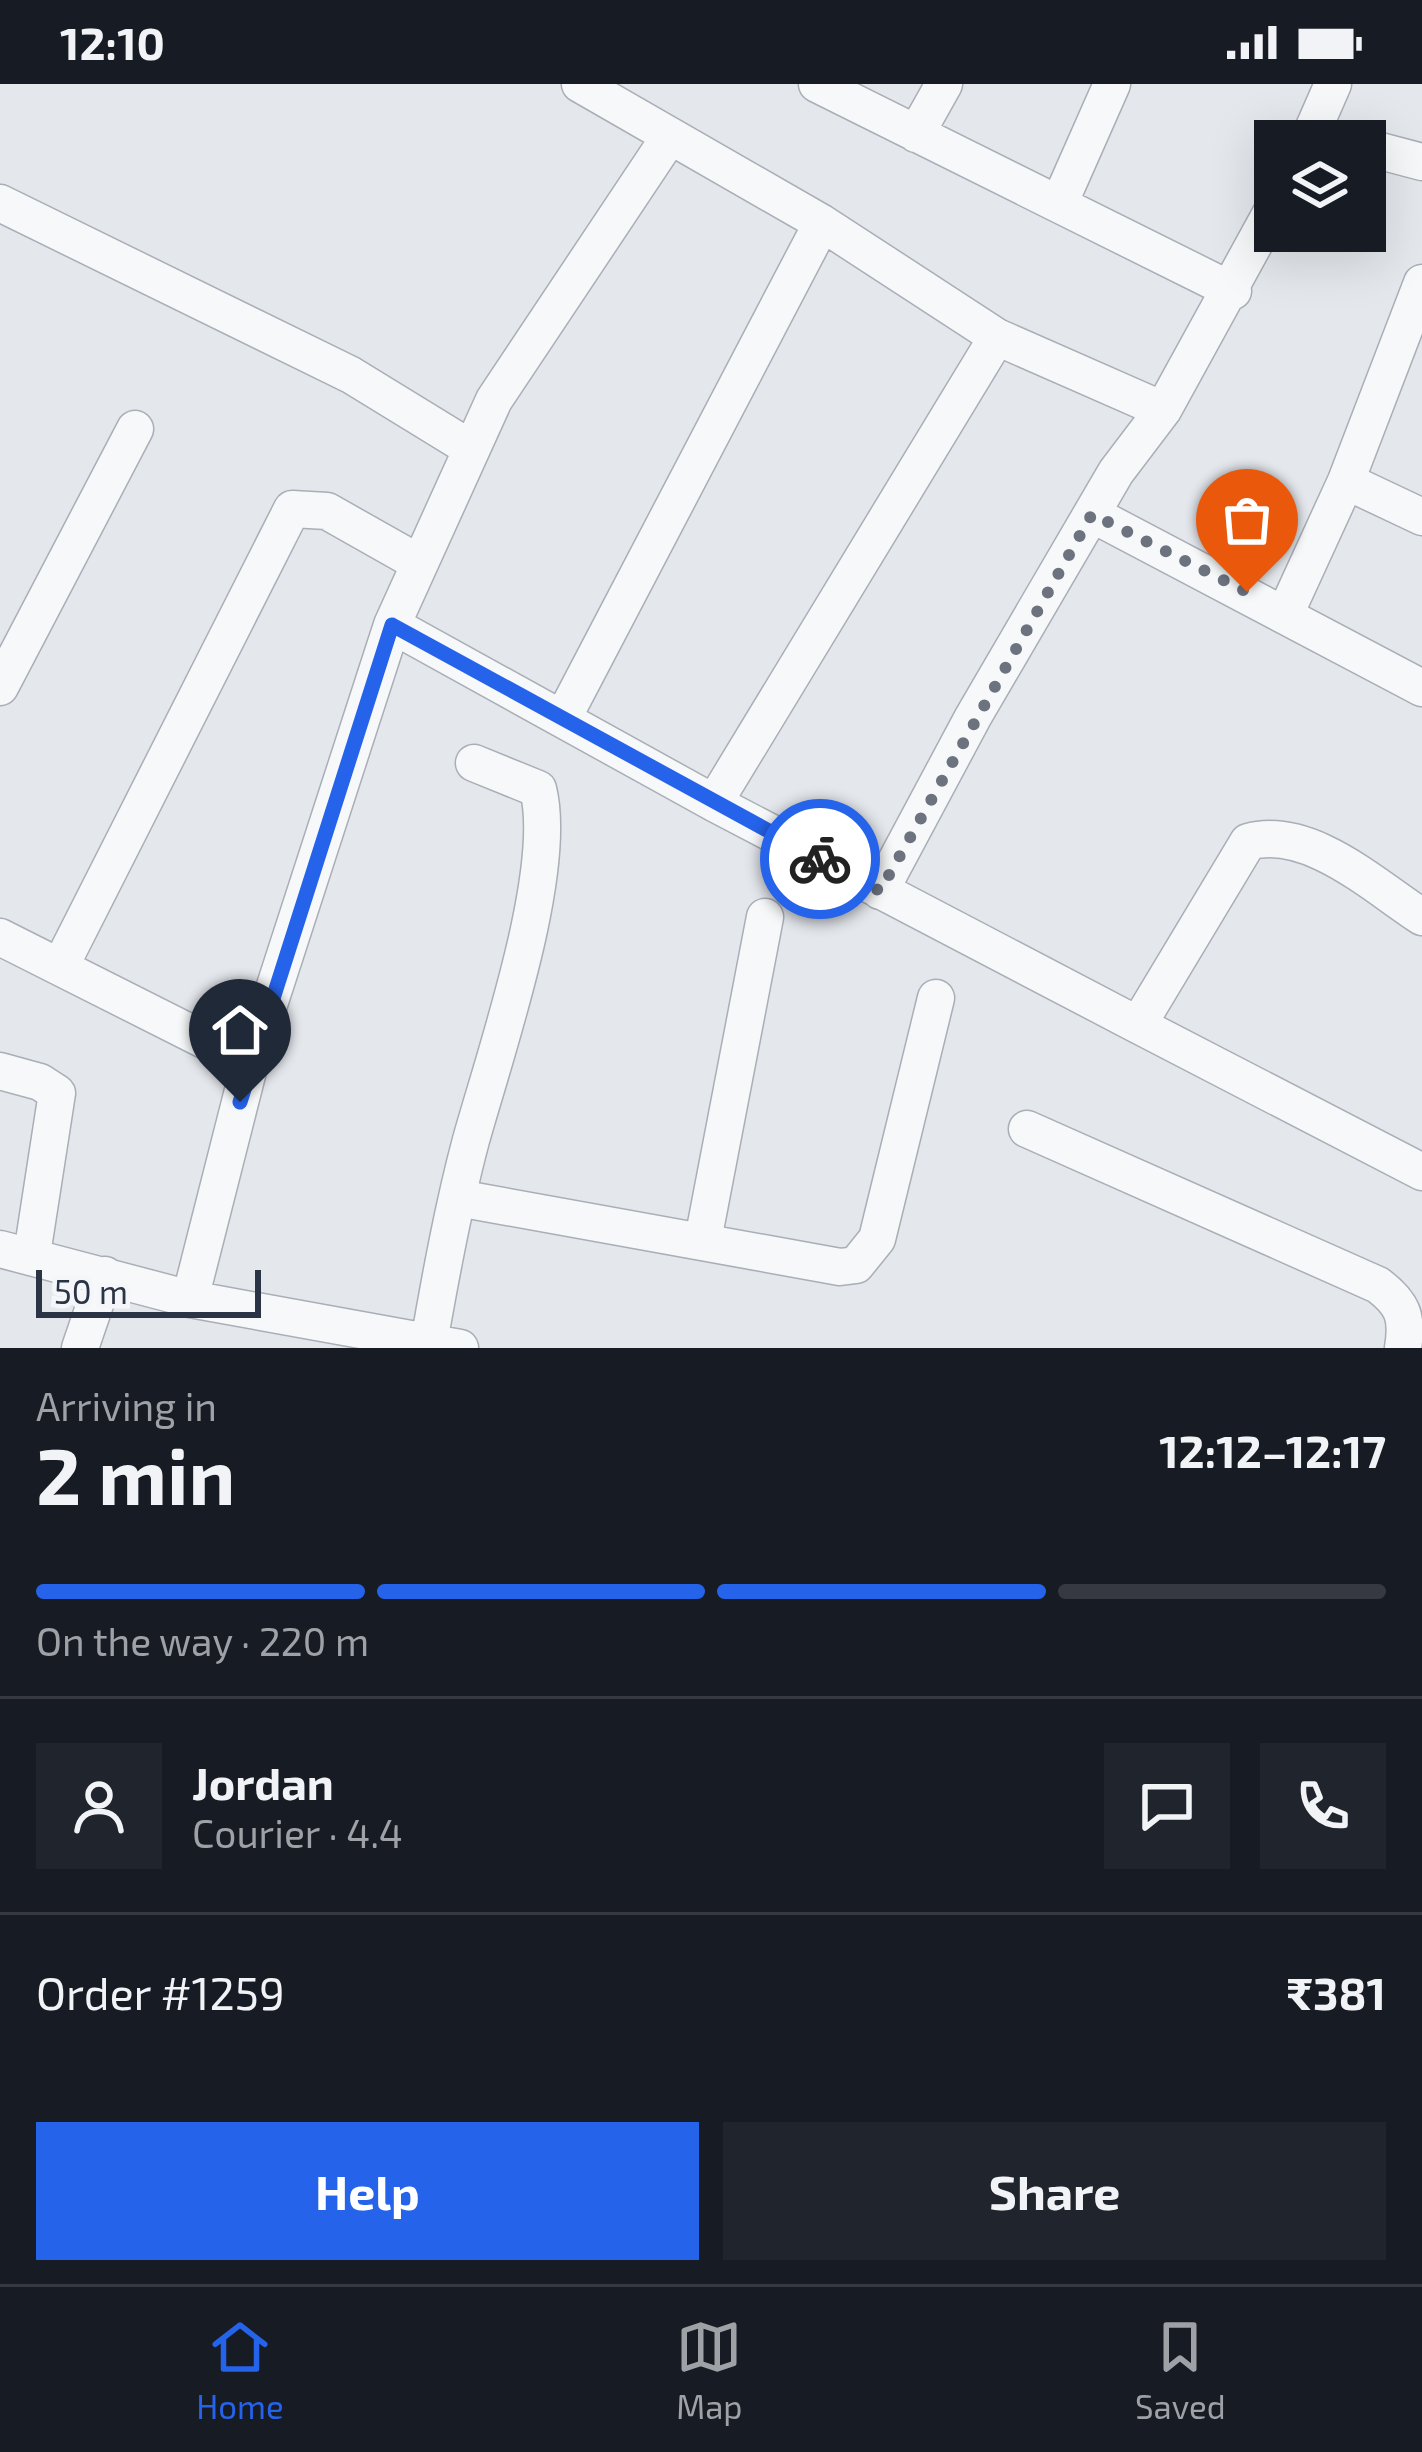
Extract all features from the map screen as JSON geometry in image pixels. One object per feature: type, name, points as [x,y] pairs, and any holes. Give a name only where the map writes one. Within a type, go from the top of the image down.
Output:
[{"type":"street","points":[[580,84],[822,223],[997,337],[1162,410]]},
{"type":"street","points":[[817,84],[1232,291]]},
{"type":"street","points":[[916,134],[944,84]]},
{"type":"street","points":[[1059,203],[1112,84]]},
{"type":"street","points":[[1324,120],[1333,84]]},
{"type":"street","points":[[190,1299],[250,1063],[392,625],[494,400],[670,136]]},
{"type":"street","points":[[1386,153],[1422,162]]},
{"type":"street","points":[[0,203],[351,375],[470,448]]},
{"type":"street","points":[[563,718],[822,223]]},
{"type":"street","points":[[880,891],[1092,514],[1162,410],[1254,248]]},
{"type":"street","points":[[1286,612],[1346,481],[1422,283]]},
{"type":"street","points":[[713,803],[997,337]]},
{"type":"street","points":[[0,686],[135,429]]},
{"type":"street","points":[[1346,481],[1422,517]]},
{"type":"street","points":[[60,968],[292,509],[327,512],[419,563]]},
{"type":"street","points":[[1092,514],[1286,612],[1422,688]]},
{"type":"street","points":[[392,625],[713,803],[1422,1172]]},
{"type":"street","points":[[0,1071],[40,1082],[57,1093],[16,1251],[190,1299],[439,1345],[458,1198],[495,1062],[542,859],[546,819],[538,789],[474,763]]},
{"type":"street","points":[[1138,1025],[1248,842],[1267,837],[1322,852],[1422,917]]},
{"type":"street","points":[[703,1240],[765,917]]},
{"type":"street","points":[[0,937],[250,1063]]},
{"type":"street","points":[[458,1198],[840,1267],[868,1257],[878,1239],[936,998]]},
{"type":"street","points":[[1027,1130],[1378,1285],[1396,1298],[1408,1320],[1403,1348]]},
{"type":"street","points":[[80,1348],[105,1275]]},
{"type":"way so far","points":[[820,859],[880,891],[973,717],[1092,514],[1247,592]]},
{"type":"route","points":[[240,1102],[392,625],[820,859]]}]
